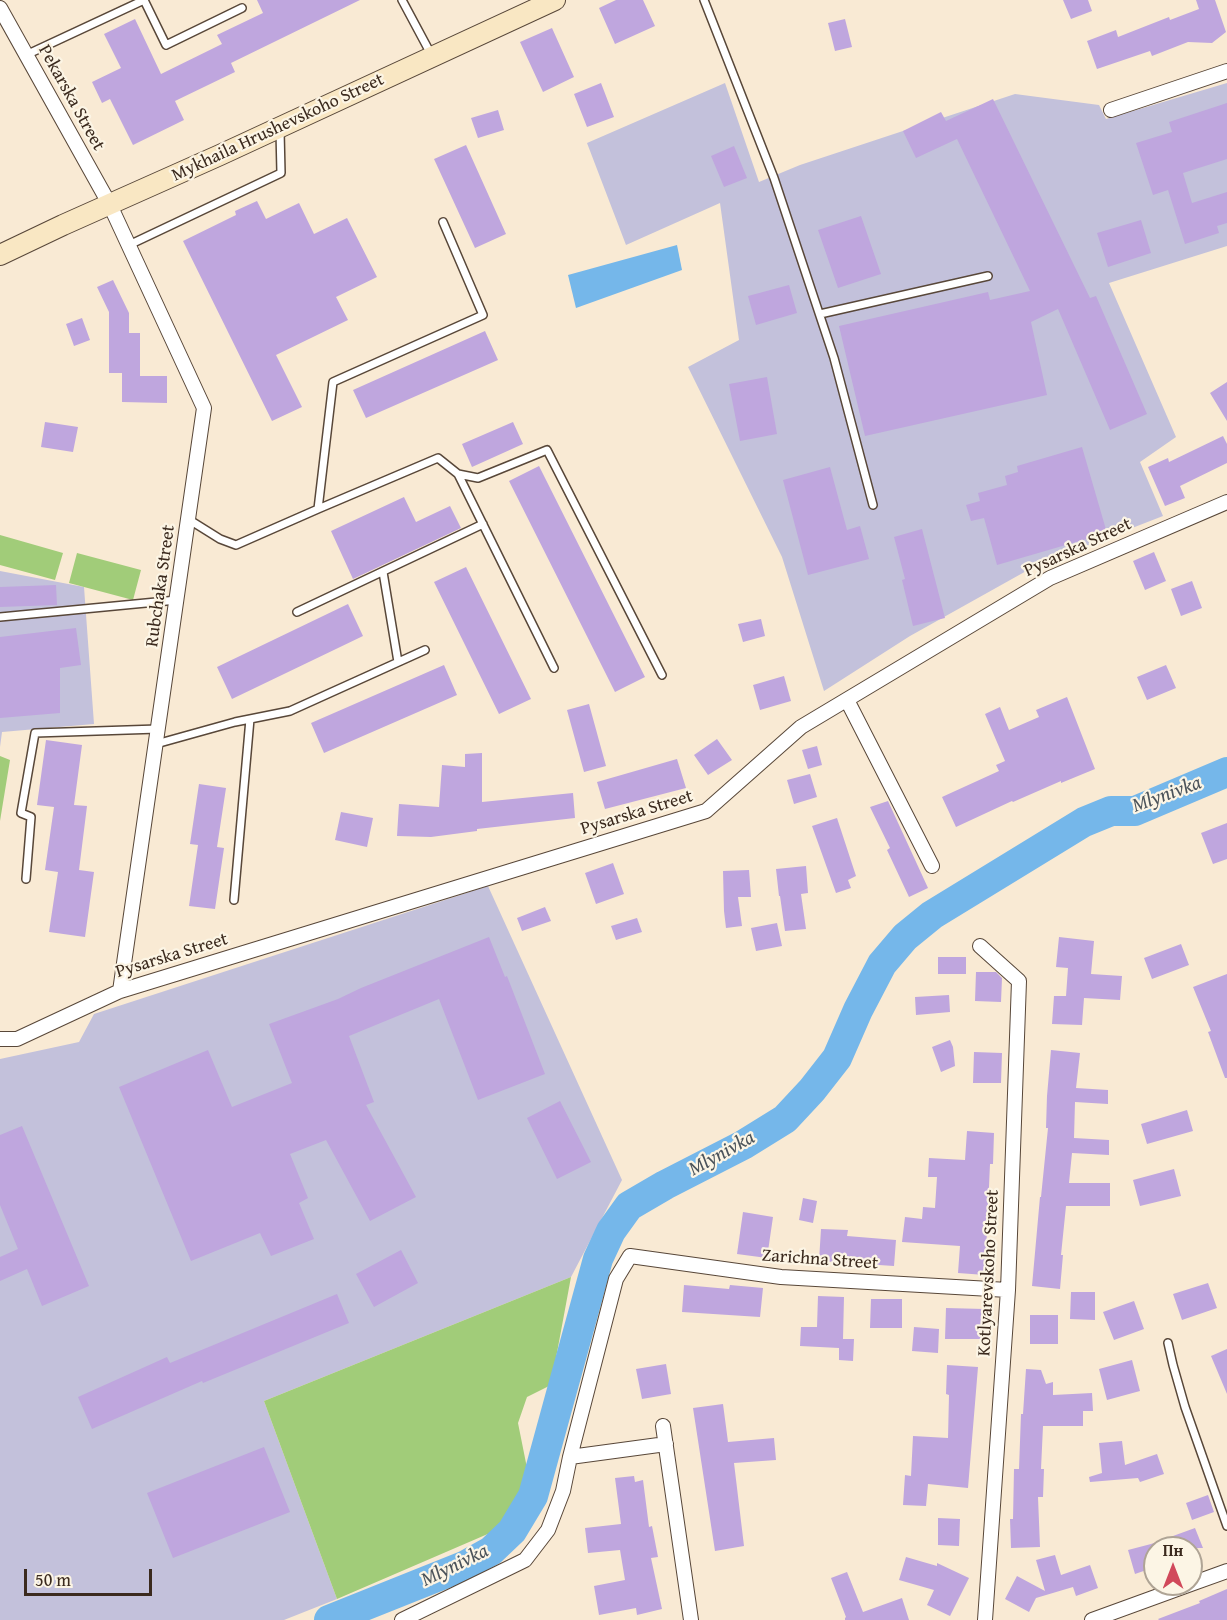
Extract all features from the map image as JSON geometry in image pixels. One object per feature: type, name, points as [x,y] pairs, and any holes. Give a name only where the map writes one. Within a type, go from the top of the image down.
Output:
[{"type":"main road","name":"Mykhaila Hrushevskoho Street","points":[[0,255],[555,0]]},
{"type":"street","name":"Pekarska Street","points":[[0,8],[110,205]]},
{"type":"street","points":[[1111,110],[1227,71]]},
{"type":"street","name":"Rubchaka Street","points":[[110,205],[204,408],[120,991]]},
{"type":"street","name":"Pysarska Street","points":[[0,1040],[17,1039],[120,991],[706,811],[801,727],[1050,578],[1227,502]]},
{"type":"street","points":[[847,699],[932,867]]},
{"type":"street","name":"Kotlyarevskoho Street","points":[[980,946],[1019,981],[1008,1290],[985,1620]]},
{"type":"street","name":"Zarichna Street","points":[[570,1457],[616,1279],[630,1256],[781,1277],[1008,1290]]},
{"type":"street","points":[[663,1426],[691,1620]]},
{"type":"street","points":[[402,1620],[525,1560],[548,1530],[563,1491],[570,1457],[666,1444]]},
{"type":"street","points":[[1203,1580],[1227,1571]]},
{"type":"street","points":[[1092,1620],[1158,1596]]},
{"type":"lane","points":[[26,55],[144,0],[166,45],[242,8]]},
{"type":"lane","points":[[402,0],[432,57]]},
{"type":"lane","points":[[704,0],[774,178],[820,314],[873,505]]},
{"type":"lane","points":[[129,245],[281,173],[280,128]]},
{"type":"lane","points":[[318,509],[333,382],[483,315],[443,222]]},
{"type":"lane","points":[[820,314],[988,276]]},
{"type":"lane","points":[[458,474],[478,478],[547,450],[662,675]]},
{"type":"lane","points":[[188,519],[220,539],[236,545],[438,458],[458,474],[554,668]]},
{"type":"lane","points":[[297,612],[483,524]]},
{"type":"lane","points":[[383,572],[398,662]]},
{"type":"lane","points":[[0,617],[177,600]]},
{"type":"lane","points":[[156,744],[250,718],[290,711],[425,650]]},
{"type":"lane","points":[[234,900],[250,718]]},
{"type":"lane","points":[[26,879],[31,817],[21,813],[35,733],[158,729]]},
{"type":"lane","points":[[1168,1343],[1185,1407],[1227,1526]]},
{"type":"shaded area","points":[[725,83],[759,182],[800,165],[1015,94],[1099,105],[1106,119],[1227,83],[1227,246],[1109,283],[1176,437],[1140,462],[1163,516],[1037,565],[910,636],[824,691],[782,557],[688,367],[739,340],[720,203],[626,245],[587,143]]},
{"type":"shaded area","points":[[0,571],[84,587],[94,724],[2,732],[0,747]]},
{"type":"shaded area","points":[[488,886],[622,1180],[571,1277],[264,1401],[337,1599],[284,1620],[0,1620],[0,1059],[79,1042],[94,1014]]},
{"type":"green space","points":[[0,535],[63,553],[55,580],[0,565]]},
{"type":"green space","points":[[77,553],[141,570],[133,600],[69,583]]},
{"type":"green space","points":[[0,756],[10,760],[0,821]]},
{"type":"green space","points":[[571,1277],[551,1385],[527,1397],[518,1423],[529,1478],[519,1508],[497,1530],[337,1599],[264,1401]]},
{"type":"water","points":[[677,245],[682,270],[576,308],[568,275]]},
{"type":"building","points":[[257,0],[360,0],[231,63],[235,72],[175,101],[184,120],[133,145],[110,99],[102,103],[92,82],[121,68],[104,34],[135,19],[161,74],[222,44],[217,35],[263,13]]},
{"type":"building","points":[[616,0],[643,0],[655,26],[615,44],[599,8]]},
{"type":"building","points":[[1063,0],[1088,0],[1092,11],[1071,19]]},
{"type":"building","points":[[1196,0],[1215,0],[1226,32],[1212,43],[1188,42],[1152,56],[1150,51],[1097,69],[1087,41],[1116,30],[1118,37],[1169,17],[1170,20],[1199,9]]},
{"type":"building","points":[[845,19],[852,47],[835,51],[828,23]]},
{"type":"building","points":[[552,28],[574,77],[543,92],[520,42]]},
{"type":"building","points":[[601,83],[614,117],[587,127],[574,94]]},
{"type":"building","points":[[993,99],[1090,298],[1096,296],[1147,414],[1110,430],[1058,309],[1031,322],[1047,395],[865,436],[839,326],[988,292],[990,300],[1030,291],[957,139],[916,158],[903,131],[941,112],[946,121]]},
{"type":"building","points":[[1227,103],[1227,159],[1183,173],[1192,203],[1227,192],[1227,223],[1217,226],[1219,233],[1185,244],[1168,190],[1153,195],[1136,143],[1172,132],[1169,122]]},
{"type":"building","points":[[498,110],[504,130],[478,138],[471,118]]},
{"type":"building","points":[[466,145],[506,234],[475,248],[434,159]]},
{"type":"building","points":[[734,146],[747,178],[724,187],[711,156]]},
{"type":"building","points":[[257,201],[266,219],[299,203],[314,234],[347,218],[377,277],[336,297],[348,320],[276,355],[302,407],[272,421],[183,241],[236,215],[235,211]]},
{"type":"building","points":[[861,216],[881,274],[838,288],[818,230]]},
{"type":"building","points":[[1141,220],[1151,253],[1108,267],[1097,233]]},
{"type":"building","points":[[113,280],[129,313],[129,333],[140,333],[140,376],[167,376],[167,403],[122,402],[122,373],[109,373],[109,312],[97,287]]},
{"type":"building","points":[[789,285],[797,313],[756,325],[748,296]]},
{"type":"building","points":[[82,318],[90,340],[74,346],[66,324]]},
{"type":"building","points":[[485,331],[498,360],[366,418],[353,390]]},
{"type":"building","points":[[767,377],[777,434],[740,441],[729,384]]},
{"type":"building","points":[[1227,382],[1227,421],[1210,393]]},
{"type":"building","points":[[45,422],[78,427],[73,452],[41,447]]},
{"type":"building","points":[[513,422],[523,444],[472,467],[462,444]]},
{"type":"building","points":[[1223,436],[1227,444],[1227,463],[1180,486],[1185,498],[1165,506],[1148,467],[1168,458],[1169,462]]},
{"type":"building","points":[[1082,447],[1107,533],[997,565],[984,518],[971,521],[966,505],[980,501],[978,493],[1007,485],[1005,476],[1018,472],[1017,466]]},
{"type":"building","points":[[539,466],[645,677],[615,692],[509,481]]},
{"type":"building","points":[[830,467],[847,530],[860,526],[869,559],[808,575],[783,480]]},
{"type":"building","points":[[404,497],[416,522],[450,506],[461,528],[353,579],[331,531]]},
{"type":"building","points":[[922,529],[945,618],[913,626],[902,580],[905,579],[894,537]]},
{"type":"building","points":[[1154,552],[1166,581],[1145,590],[1133,561]]},
{"type":"building","points":[[466,567],[531,699],[499,714],[434,582]]},
{"type":"building","points":[[1192,581],[1202,608],[1181,616],[1171,589]]},
{"type":"building","points":[[56,585],[57,605],[0,607],[0,587]]},
{"type":"building","points":[[348,604],[363,636],[232,699],[217,667]]},
{"type":"building","points":[[761,619],[765,636],[743,642],[738,624]]},
{"type":"building","points":[[76,628],[81,665],[60,668],[60,713],[0,718],[0,637]]},
{"type":"building","points":[[444,665],[457,695],[324,753],[311,723]]},
{"type":"building","points":[[1166,665],[1176,688],[1147,700],[1137,677]]},
{"type":"building","points":[[784,676],[791,701],[760,710],[753,685]]},
{"type":"building","points":[[1067,697],[1095,769],[1012,801],[956,827],[942,797],[999,771],[996,765],[1005,761],[985,714],[1000,707],[1009,730],[1039,717],[1036,710]]},
{"type":"building","points":[[589,704],[606,766],[584,772],[567,710]]},
{"type":"building","points":[[717,739],[732,760],[708,775],[694,755]]},
{"type":"building","points":[[46,740],[82,745],[74,805],[87,806],[79,870],[94,872],[85,937],[49,932],[58,872],[45,870],[54,807],[37,805]]},
{"type":"building","points":[[817,746],[822,765],[808,769],[802,750]]},
{"type":"building","points":[[482,753],[482,802],[573,793],[575,818],[477,829],[477,831],[431,837],[397,836],[399,804],[439,807],[442,765],[465,767],[465,754]]},
{"type":"building","points":[[677,759],[686,788],[605,809],[597,782]]},
{"type":"building","points":[[810,774],[817,797],[794,804],[787,780]]},
{"type":"building","points":[[199,784],[226,788],[217,847],[224,848],[215,909],[189,906],[198,845],[190,844]]},
{"type":"building","points":[[888,801],[928,888],[909,897],[887,850],[890,848],[870,807]]},
{"type":"building","points":[[341,812],[373,818],[367,847],[335,840]]},
{"type":"building","points":[[837,818],[856,876],[848,880],[851,888],[836,893],[812,826]]},
{"type":"building","points":[[1227,823],[1227,859],[1213,864],[1201,833]]},
{"type":"building","points":[[613,863],[624,894],[596,904],[585,873]]},
{"type":"building","points":[[806,866],[808,893],[801,894],[806,929],[785,931],[776,869]]},
{"type":"building","points":[[749,870],[751,897],[738,897],[742,926],[726,928],[723,871]]},
{"type":"building","points":[[545,907],[551,921],[522,931],[517,918]]},
{"type":"building","points":[[637,918],[642,932],[616,940],[611,926]]},
{"type":"building","points":[[777,923],[782,946],[756,951],[751,928]]},
{"type":"building","points":[[489,937],[505,977],[507,976],[545,1074],[478,1100],[439,999],[349,1036],[374,1102],[366,1105],[416,1197],[370,1221],[326,1140],[290,1154],[308,1198],[299,1203],[314,1239],[271,1256],[260,1233],[191,1261],[119,1087],[208,1050],[232,1107],[292,1083],[269,1024],[338,999]]},
{"type":"building","points":[[1059,937],[1094,941],[1091,974],[1122,976],[1120,1000],[1084,998],[1082,1025],[1052,1024],[1054,996],[1066,996],[1068,968],[1056,967]]},
{"type":"building","points":[[1181,944],[1189,965],[1152,979],[1144,958]]},
{"type":"building","points":[[938,957],[966,957],[966,974],[938,974]]},
{"type":"building","points":[[976,972],[996,972],[1002,978],[1001,1002],[975,1001]]},
{"type":"building","points":[[1227,974],[1227,1078],[1225,1078],[1208,1032],[1211,1031],[1193,987]]},
{"type":"building","points":[[949,995],[950,1012],[916,1015],[915,997]]},
{"type":"building","points":[[950,1040],[955,1066],[941,1072],[932,1047]]},
{"type":"building","points":[[1051,1050],[1080,1053],[1076,1088],[1108,1090],[1108,1104],[1075,1102],[1074,1138],[1109,1140],[1109,1155],[1072,1153],[1069,1183],[1110,1183],[1110,1206],[1066,1206],[1060,1289],[1032,1286],[1048,1128],[1046,1128],[1047,1096]]},
{"type":"building","points":[[974,1052],[1002,1053],[1001,1083],[973,1083]]},
{"type":"building","points":[[560,1101],[591,1162],[557,1179],[527,1118]]},
{"type":"building","points":[[1187,1110],[1193,1131],[1147,1144],[1141,1124]]},
{"type":"building","points":[[22,1126],[89,1286],[42,1306],[27,1269],[0,1281],[0,1257],[18,1249],[0,1205],[0,1135]]},
{"type":"building","points":[[967,1131],[994,1133],[993,1164],[990,1164],[985,1275],[958,1273],[960,1246],[902,1242],[905,1217],[922,1219],[923,1207],[935,1208],[937,1177],[928,1177],[929,1158],[965,1160]]},
{"type":"building","points":[[1174,1169],[1181,1196],[1140,1206],[1133,1180]]},
{"type":"building","points":[[803,1198],[817,1201],[813,1223],[799,1220]]},
{"type":"building","points":[[743,1212],[773,1217],[767,1258],[737,1254]]},
{"type":"building","points":[[821,1229],[848,1230],[847,1236],[896,1240],[894,1266],[819,1261]]},
{"type":"building","points":[[401,1250],[418,1283],[374,1307],[356,1274]]},
{"type":"building","points":[[1208,1283],[1217,1308],[1182,1320],[1173,1294]]},
{"type":"building","points":[[684,1285],[729,1289],[730,1285],[763,1288],[760,1317],[682,1312]]},
{"type":"building","points":[[1071,1292],[1095,1292],[1095,1320],[1070,1319]]},
{"type":"building","points":[[337,1294],[349,1323],[203,1383],[202,1381],[92,1429],[78,1397],[167,1357],[170,1363]]},
{"type":"building","points":[[818,1296],[844,1297],[843,1339],[854,1339],[853,1361],[839,1360],[839,1348],[800,1346],[801,1327],[817,1327]]},
{"type":"building","points":[[871,1299],[902,1299],[902,1328],[870,1328]]},
{"type":"building","points":[[1134,1301],[1144,1329],[1114,1340],[1103,1312]]},
{"type":"building","points":[[946,1308],[984,1309],[983,1339],[945,1339]]},
{"type":"building","points":[[1030,1315],[1058,1315],[1058,1344],[1030,1344]]},
{"type":"building","points":[[914,1327],[939,1329],[938,1353],[912,1351]]},
{"type":"building","points":[[1227,1349],[1227,1394],[1211,1356]]},
{"type":"building","points":[[1132,1360],[1140,1391],[1107,1400],[1099,1369]]},
{"type":"building","points":[[666,1364],[671,1394],[642,1399],[636,1369]]},
{"type":"building","points":[[947,1365],[978,1367],[968,1488],[928,1484],[926,1506],[903,1505],[905,1475],[911,1476],[913,1436],[948,1438]]},
{"type":"building","points":[[1026,1369],[1041,1370],[1046,1384],[1053,1382],[1053,1395],[1092,1393],[1093,1411],[1083,1411],[1083,1426],[1043,1426],[1041,1469],[1044,1469],[1043,1497],[1038,1497],[1040,1547],[1011,1548],[1010,1519],[1013,1519],[1014,1469],[1019,1469],[1021,1414],[1023,1414]]},
{"type":"building","points":[[723,1404],[728,1442],[774,1438],[776,1460],[734,1463],[744,1546],[715,1551],[693,1408]]},
{"type":"building","points":[[1122,1441],[1125,1465],[1157,1454],[1164,1474],[1140,1482],[1138,1478],[1090,1482],[1089,1477],[1102,1473],[1099,1443]]},
{"type":"building","points":[[264,1447],[290,1512],[173,1558],[147,1493]]},
{"type":"building","points":[[634,1476],[635,1482],[643,1480],[649,1527],[652,1526],[658,1557],[651,1558],[662,1609],[637,1615],[636,1608],[599,1615],[594,1586],[625,1580],[620,1550],[588,1553],[585,1528],[621,1524],[615,1478]]},
{"type":"building","points":[[1208,1495],[1214,1512],[1192,1520],[1186,1503]]},
{"type":"building","points":[[938,1518],[960,1519],[959,1546],[938,1545]]},
{"type":"building","points":[[1195,1528],[1198,1536],[1173,1536]]},
{"type":"building","points":[[1143,1546],[1143,1571],[1135,1574],[1128,1550]]},
{"type":"building","points":[[1055,1555],[1061,1575],[1090,1565],[1098,1588],[1076,1596],[1073,1587],[1036,1598],[1029,1612],[1005,1599],[1017,1576],[1045,1591],[1036,1560]]},
{"type":"building","points":[[906,1557],[937,1566],[937,1563],[969,1578],[950,1616],[927,1605],[934,1590],[899,1580]]},
{"type":"building","points":[[847,1572],[863,1612],[902,1598],[909,1620],[845,1620],[846,1617],[831,1578]]},
{"type":"building","points":[[1227,1589],[1227,1620],[1158,1619],[1200,1603],[1199,1601]]},
{"type":"waterway","name":"Mlynivka","points":[[329,1620],[464,1566],[491,1551],[512,1531],[533,1496],[598,1259],[611,1231],[629,1206],[743,1145],[785,1119],[837,1058],[882,964],[905,937],[932,915],[1084,822],[1111,811],[1135,811],[1227,772]]}]
